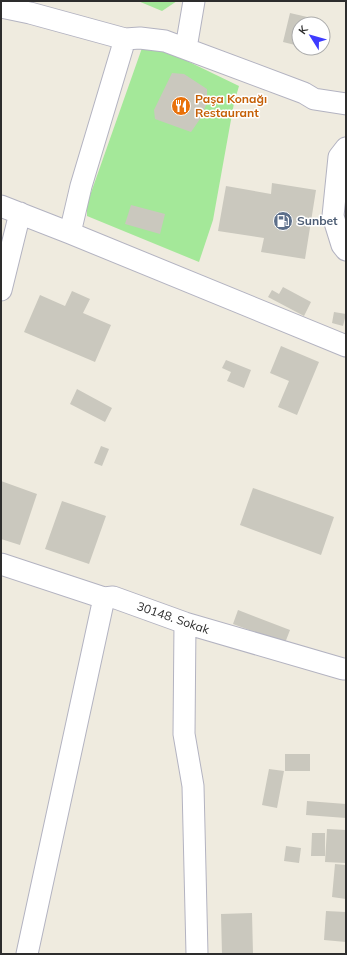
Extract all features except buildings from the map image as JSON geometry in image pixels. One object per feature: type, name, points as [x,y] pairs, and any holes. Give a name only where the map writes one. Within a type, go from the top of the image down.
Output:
[{"type":"street","points":[[186,48],[194,1]]},
{"type":"street","points":[[1,7],[31,7],[125,39],[154,39],[186,48],[304,93],[314,99],[346,104]]},
{"type":"street","points":[[70,233],[81,186],[125,39]]},
{"type":"street","points":[[346,148],[339,157],[333,216],[342,245],[346,250]]},
{"type":"street","points":[[1,206],[346,346]]},
{"type":"street","points":[[1,290],[20,213]]},
{"type":"street","name":"30148. Sokak","points":[[1,564],[104,598],[113,597],[185,623],[346,669]]},
{"type":"street","points":[[27,954],[104,598]]},
{"type":"street","points":[[185,623],[184,734],[193,786],[197,954]]},
{"type":"green space","points":[[138,1],[177,1],[162,11]]},
{"type":"green space","points":[[152,44],[239,86],[234,103],[213,220],[199,262],[87,216],[87,204],[142,48]]},
{"type":"place","name":"Paşa Konağı Restaurant","points":[[181,106]]},
{"type":"place","name":"Sunbet","points":[[283,221]]}]
